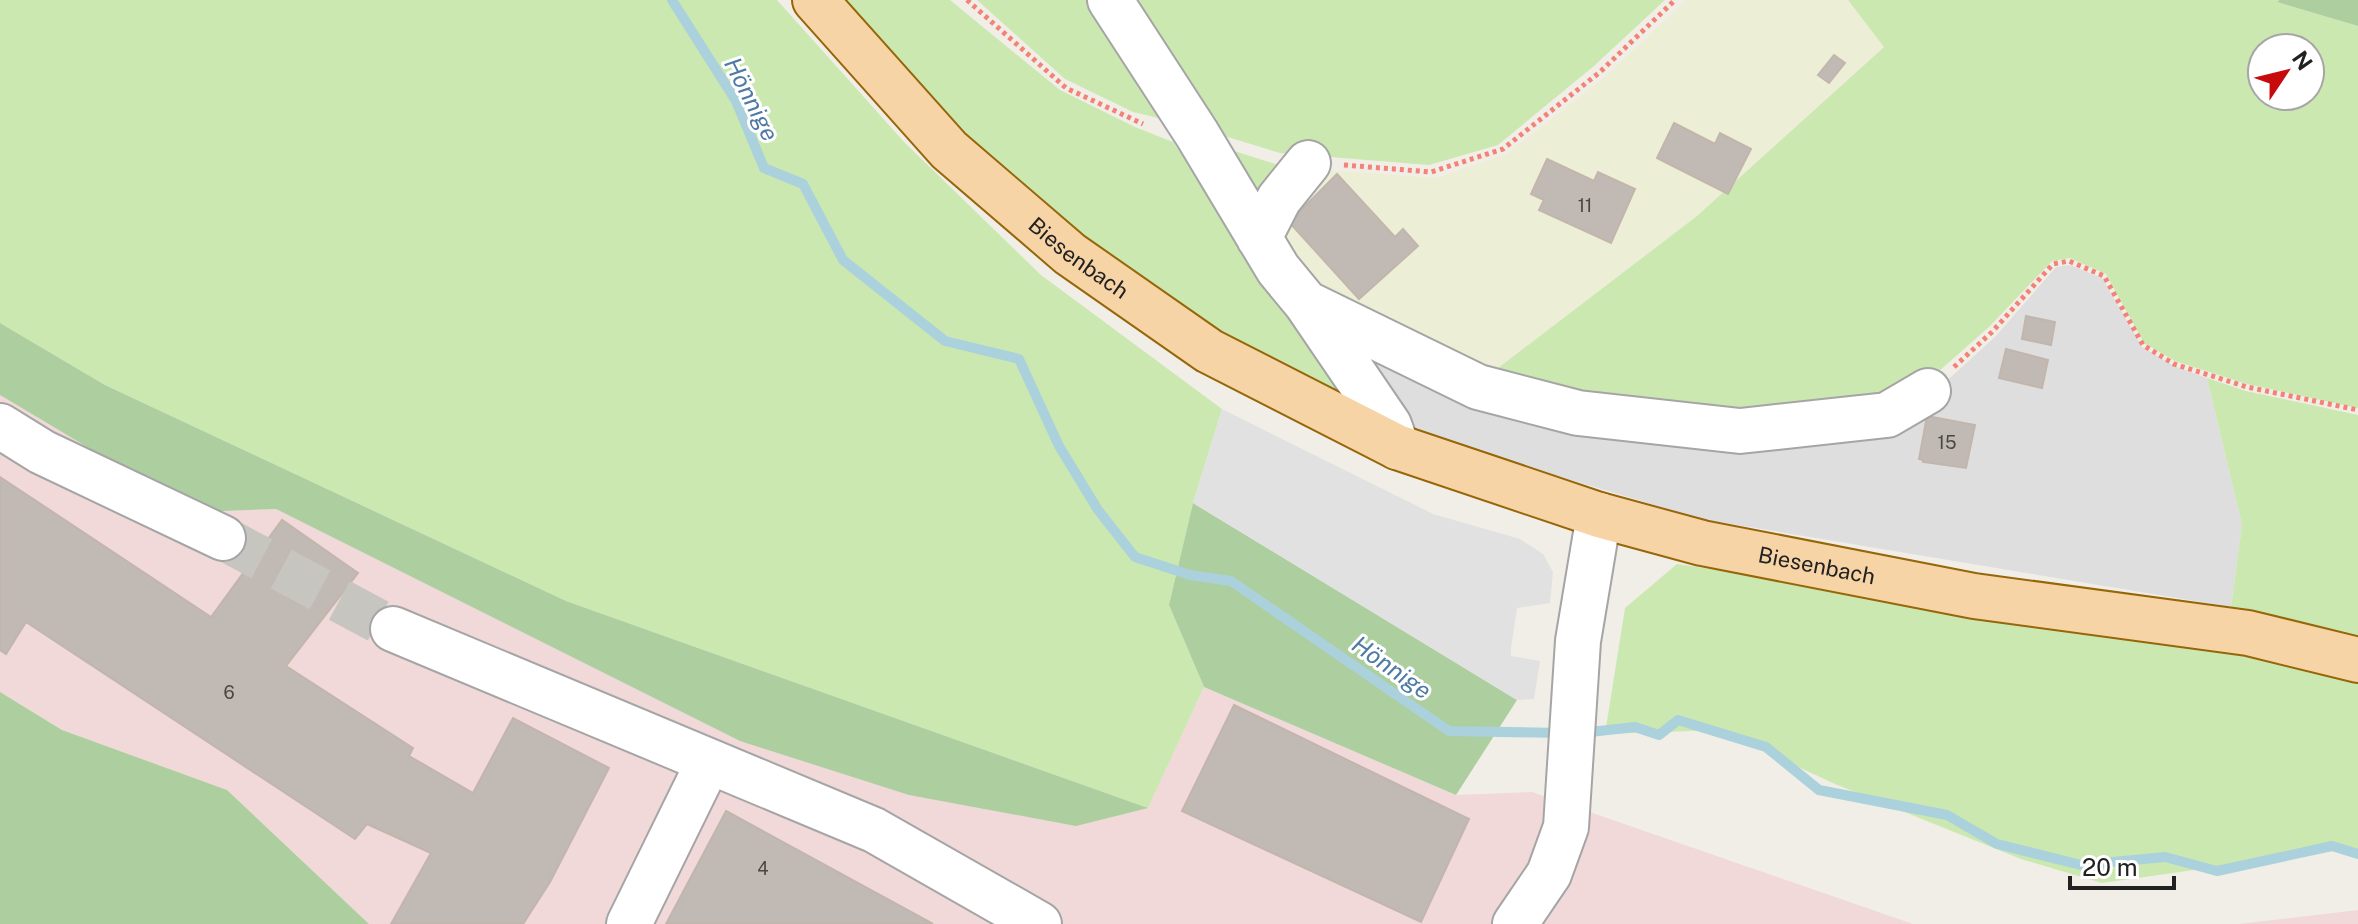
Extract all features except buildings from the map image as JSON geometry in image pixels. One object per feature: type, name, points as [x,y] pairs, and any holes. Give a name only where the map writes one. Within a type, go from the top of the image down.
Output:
[{"type":"main road","name":"Biesenbach","points":[[815,0],[949,150],[1070,254],[1209,351],[1397,447],[1599,515],[1702,543],[1974,596],[2248,633],[2358,660]]},
{"type":"street","points":[[1110,0],[1197,134],[1278,269],[1306,303],[1389,425],[1397,447]]},
{"type":"street","points":[[1259,238],[1279,199],[1308,163]]},
{"type":"street","points":[[1306,303],[1478,387],[1578,413],[1740,431],[1887,415],[1928,391]]},
{"type":"street","points":[[0,426],[42,452],[223,538]]},
{"type":"street","points":[[1515,924],[1549,874],[1566,827],[1578,641],[1599,515]]},
{"type":"street","points":[[393,629],[874,830],[1039,924]]},
{"type":"street","points":[[629,924],[709,761]]},
{"type":"path","points":[[967,0],[1066,88],[1138,123],[1197,134]]},
{"type":"path","points":[[1308,163],[1431,172],[1503,149],[1600,72],[1675,0]]},
{"type":"path","points":[[1928,391],[1992,332],[2053,264],[2069,261],[2104,276],[2143,345],[2174,364],[2247,387],[2358,410]]},
{"type":"shaded area","points":[[2070,265],[2102,278],[2142,347],[2174,366],[2207,378],[2242,525],[2231,607],[1701,519],[1428,437],[1395,421],[1321,318],[1930,396],[1996,336],[2056,267]]},
{"type":"shaded area","points":[[0,395],[196,512],[276,509],[740,741],[1148,808],[1204,687],[1456,795],[1532,792],[1913,924],[369,924],[227,790],[62,730],[0,692]]},
{"type":"shaded area","points":[[1222,409],[1433,514],[1520,539],[1543,554],[1553,572],[1550,603],[1517,608],[1511,648],[1511,656],[1540,661],[1534,699],[1517,700],[1193,503]]},
{"type":"shaded area","points":[[2358,910],[2358,924],[2238,924]]},
{"type":"green space","points":[[0,0],[777,0],[905,143],[1041,275],[1222,409],[1193,503],[1169,605],[1204,687],[1148,808],[566,601],[105,385],[0,323]]},
{"type":"green space","points":[[840,0],[950,0],[1060,90],[1173,142],[1283,300],[1350,406],[1214,329],[1086,239],[959,131]]},
{"type":"green space","points":[[977,0],[1106,0],[1184,124],[1133,112],[1065,79]]},
{"type":"green space","points":[[1123,0],[1665,0],[1594,66],[1498,145],[1429,165],[1280,153],[1198,128]]},
{"type":"green space","points":[[1686,0],[1848,0],[1884,46],[1697,216],[1480,382],[1308,299],[1269,236],[1314,169],[1435,178],[1507,154],[1606,76]]},
{"type":"green space","points":[[1848,0],[2278,0],[2358,26],[2358,408],[2247,384],[2175,361],[2144,343],[2106,274],[2070,258],[2052,261],[1989,327],[1921,387],[1740,422],[1480,382],[1697,216],[1884,47]]},
{"type":"green space","points":[[2358,0],[2358,26],[2277,2]]},
{"type":"green space","points":[[1209,143],[1288,168],[1256,224]]},
{"type":"green space","points":[[0,323],[105,385],[566,601],[1148,808],[1076,826],[909,795],[740,741],[276,509],[196,512],[0,395]]},
{"type":"green space","points":[[2207,378],[2246,391],[2358,415],[2358,642],[2231,607],[2242,525]]},
{"type":"green space","points":[[1193,503],[1517,700],[1456,795],[1204,687],[1169,605]]},
{"type":"green space","points":[[1677,564],[1867,592],[2309,666],[2358,681],[2358,851],[2351,848],[2102,883],[2021,859],[1835,784],[1719,730],[1605,734],[1625,608]]},
{"type":"green space","points":[[0,692],[62,730],[227,790],[369,924],[0,924]]},
{"type":"waterway","name":"Hönnige","points":[[672,0],[736,101],[764,168],[803,184],[843,260],[945,341],[1019,359],[1059,446],[1098,510],[1135,557],[1190,575],[1231,581],[1449,731],[1561,733]]},
{"type":"waterway","name":"Hönnige","points":[[1581,733],[1635,727],[1659,735],[1678,720],[1766,747],[1819,790],[1947,815],[1997,844],[2081,865],[2165,857],[2217,871],[2332,846],[2358,854]]},
{"type":"tunnel","points":[[223,538],[393,629]]}]
